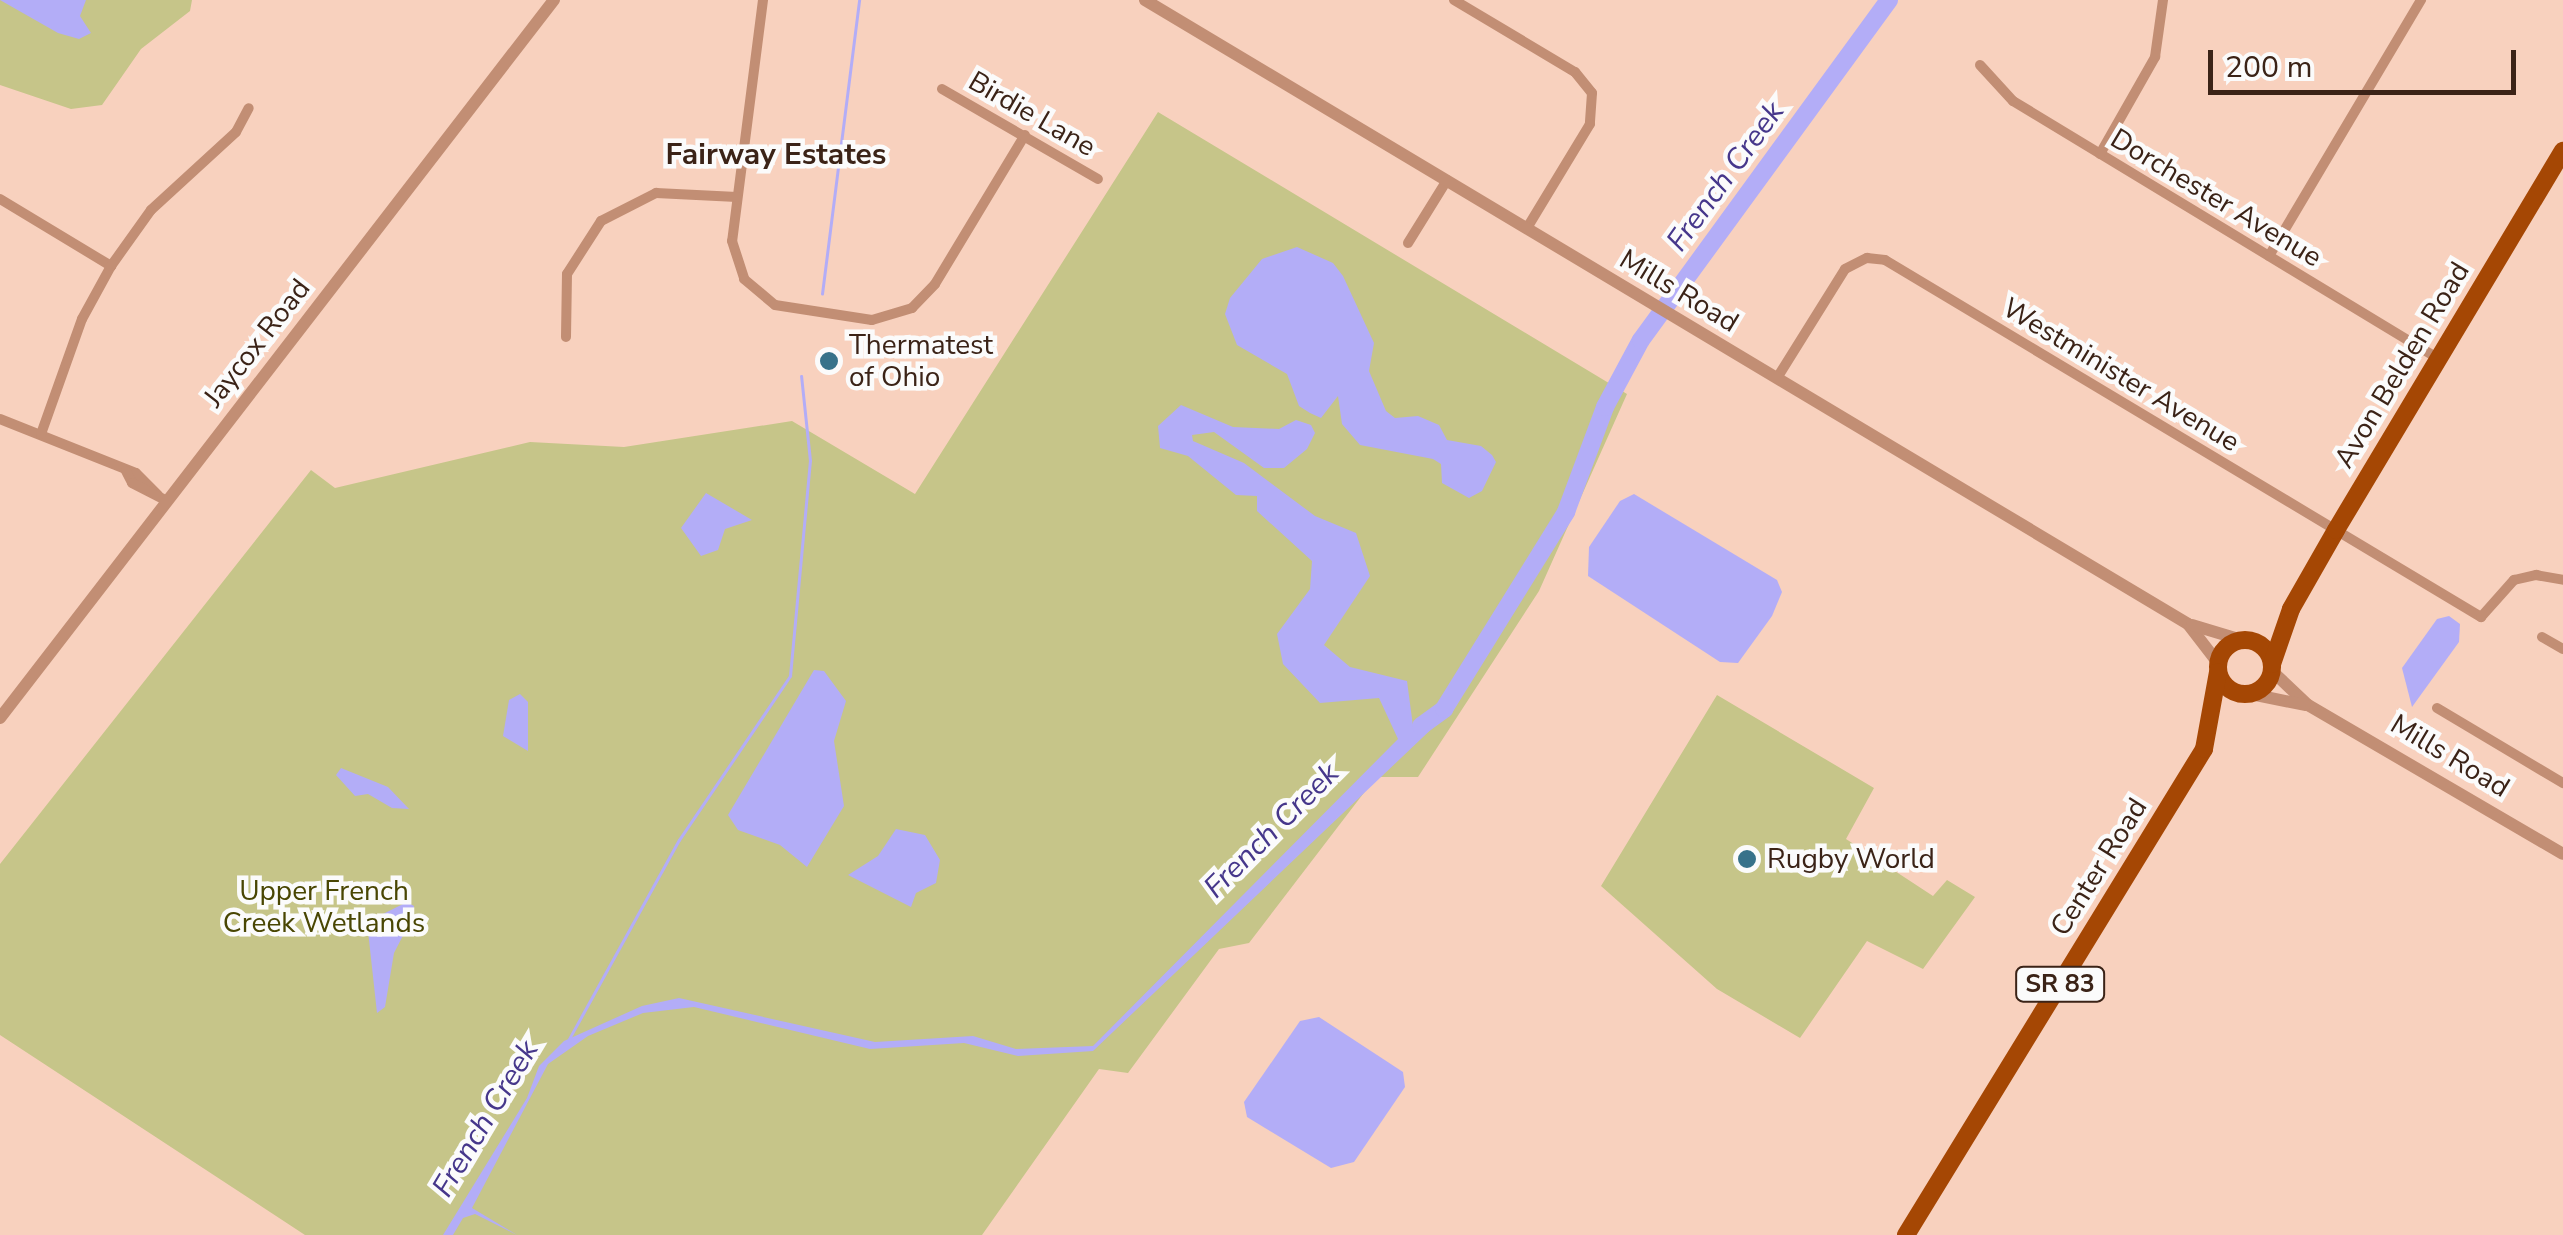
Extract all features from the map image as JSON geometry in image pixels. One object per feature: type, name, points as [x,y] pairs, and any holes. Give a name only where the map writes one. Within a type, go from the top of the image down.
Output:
[{"type":"main road","name":"Avon Belden Road","points":[[2272,667],[2291,610],[2336,530],[2563,151]]},
{"type":"main road","name":"Avon Belden Road","points":[[2246,640],[2291,610]]},
{"type":"main road","points":[[2246,640],[2272,667],[2265,686],[2247,694],[2226,688],[2218,667],[2226,647],[2246,640]]},
{"type":"main road","name":"Center Road","points":[[2209,731],[2218,667]]},
{"type":"main road","name":"Center Road","points":[[1906,1235],[2209,731],[2247,694]]},
{"type":"street","name":"Jaycox Road","points":[[0,718],[162,498],[554,0]]},
{"type":"street","points":[[763,0],[737,197],[735,261],[758,294],[783,308],[883,319],[904,312],[929,293],[1025,135]]},
{"type":"street","name":"Mills Road","points":[[1145,0],[2188,624],[2246,640]]},
{"type":"street","points":[[1454,0],[1574,72],[1592,94],[1590,124],[1527,228]]},
{"type":"street","points":[[2100,154],[2155,57],[2163,0]]},
{"type":"street","points":[[2269,256],[2421,0]]},
{"type":"street","name":"Dorchester Avenue","points":[[1980,66],[2013,101],[2438,358]]},
{"type":"street","name":"Birdie Lane","points":[[942,89],[1098,179]]},
{"type":"street","points":[[41,434],[82,319],[111,266],[144,218],[236,132],[249,108]]},
{"type":"street","points":[[1408,243],[1447,180]]},
{"type":"street","points":[[566,337],[567,274],[601,221],[635,200],[664,192],[737,197]]},
{"type":"street","points":[[0,198],[111,266]]},
{"type":"street","name":"Westminister Avenue","points":[[1777,378],[1845,268],[1867,258],[1884,260],[2481,617],[2514,580],[2536,575],[2563,580]]},
{"type":"street","points":[[0,419],[157,486],[162,498]]},
{"type":"street","name":"Mills Road","points":[[2188,624],[2218,667]]},
{"type":"street","points":[[2542,636],[2563,649]]},
{"type":"street","name":"Mills Road","points":[[2272,667],[2308,705],[2563,854]]},
{"type":"street","name":"Mills Road","points":[[2247,694],[2308,705]]},
{"type":"street","points":[[2436,708],[2563,784]]},
{"type":"green space","points":[[0,0],[192,0],[190,11],[141,49],[102,105],[71,109],[0,85]]},
{"type":"green space","name":"Upper French Creek Wetlands","points":[[1158,112],[1627,394],[1539,591],[1418,777],[1376,777],[1249,943],[1219,949],[1128,1073],[1099,1069],[982,1235],[305,1235],[0,1035],[0,864],[311,470],[335,488],[530,442],[624,447],[792,421],[915,494]]},
{"type":"green space","name":"Rugby World","points":[[1717,695],[1874,788],[1846,839],[1933,896],[1947,880],[1975,897],[1923,969],[1867,941],[1800,1038],[1717,989],[1601,886]]},
{"type":"shaded area","points":[[0,0],[86,0],[80,16],[91,33],[79,39],[58,33]]},
{"type":"shaded area","points":[[1297,247],[1333,263],[1343,276],[1374,343],[1369,371],[1386,411],[1395,418],[1418,416],[1439,425],[1447,440],[1481,446],[1492,455],[1496,462],[1482,491],[1469,498],[1442,483],[1441,464],[1433,459],[1360,445],[1342,424],[1338,396],[1321,418],[1310,413],[1299,406],[1287,374],[1237,345],[1225,314],[1230,298],[1262,259]]},
{"type":"shaded area","points":[[1181,405],[1233,427],[1279,429],[1296,420],[1311,425],[1315,433],[1307,449],[1284,468],[1264,468],[1214,432],[1192,435],[1193,441],[1244,463],[1315,516],[1356,533],[1370,576],[1324,645],[1350,667],[1407,681],[1413,726],[1436,710],[1442,719],[1093,1051],[1018,1056],[964,1043],[870,1049],[694,1007],[643,1013],[588,1036],[548,1064],[472,1208],[517,1235],[475,1214],[463,1218],[453,1235],[443,1235],[527,1098],[539,1066],[564,1041],[642,1006],[679,998],[875,1042],[973,1036],[1016,1049],[1093,1046],[1398,739],[1379,698],[1320,703],[1283,664],[1277,634],[1310,589],[1312,561],[1257,511],[1257,496],[1236,495],[1188,456],[1160,448],[1158,426]]},
{"type":"shaded area","points":[[706,493],[752,520],[725,529],[718,550],[701,556],[681,528]]},
{"type":"shaded area","points":[[1634,494],[1777,580],[1782,592],[1772,616],[1738,663],[1720,662],[1588,576],[1589,547],[1620,501]]},
{"type":"shaded area","points":[[2449,616],[2460,624],[2459,642],[2412,707],[2402,668],[2437,619]]},
{"type":"shaded area","points":[[814,670],[824,671],[846,701],[834,741],[844,806],[807,867],[780,845],[738,830],[728,815]]},
{"type":"shaded area","points":[[520,694],[528,702],[528,751],[503,736],[509,700]]},
{"type":"shaded area","points":[[341,768],[388,787],[409,809],[392,808],[368,794],[355,796],[336,775]]},
{"type":"shaded area","points":[[896,829],[925,835],[940,860],[936,883],[916,893],[911,907],[848,875],[878,856]]},
{"type":"shaded area","points":[[407,902],[414,906],[411,920],[394,953],[385,1007],[377,1013],[367,922]]},
{"type":"shaded area","points":[[1319,1017],[1403,1072],[1405,1087],[1354,1162],[1331,1168],[1247,1117],[1244,1102],[1300,1021]]},
{"type":"waterway","points":[[822,294],[859,0]]},
{"type":"waterway","name":"French Creek","points":[[1421,726],[1444,709],[1566,512],[1605,407],[1641,340],[1889,0]]},
{"type":"waterway","points":[[569,1039],[679,840],[790,676],[810,461],[801,376]]},
{"type":"place","name":"Thermatest of Ohio","points":[[829,361]]},
{"type":"place","name":"Rugby World","points":[[1747,859]]},
{"type":"district","name":"Fairway Estates","points":[[776,155]]}]
